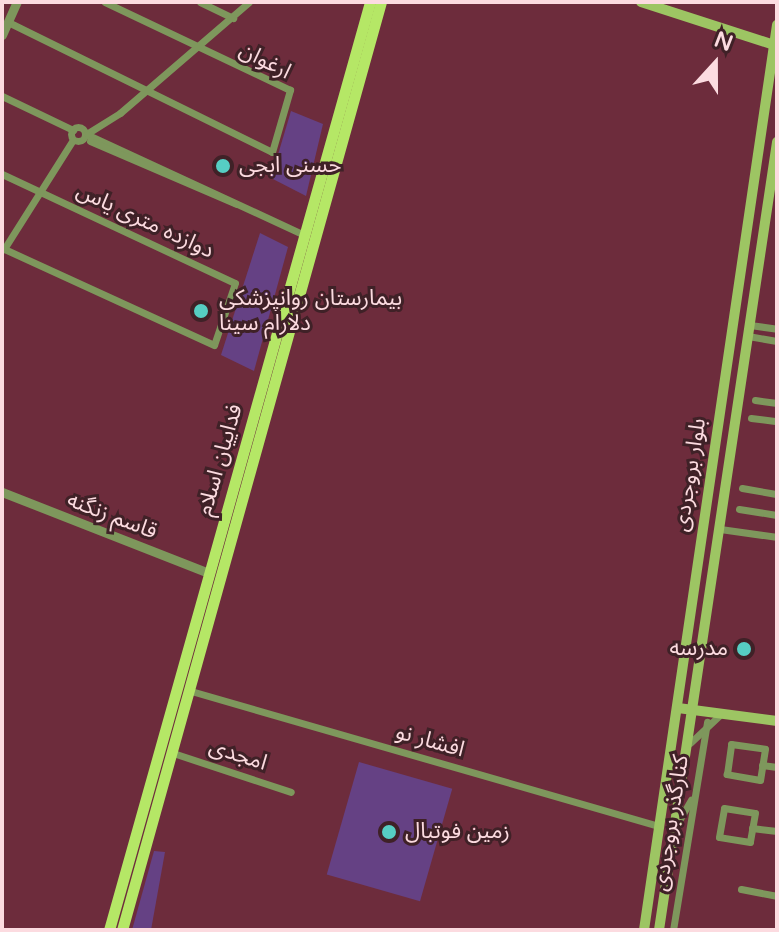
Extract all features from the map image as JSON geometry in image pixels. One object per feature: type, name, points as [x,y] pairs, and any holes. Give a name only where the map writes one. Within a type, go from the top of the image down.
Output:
[{"type":"main road","name":"فداییان اسلام","points":[[109,930],[370,2]]},
{"type":"main road","name":"فداییان اسلام","points":[[122,930],[381,2]]},
{"type":"main road","points":[[641,2],[774,45]]},
{"type":"main road","name":"بلوار بروجردی","points":[[644,930],[777,25]]},
{"type":"main road","name":"بلوار بروجردی","points":[[659,930],[777,142]]},
{"type":"main road","points":[[678,708],[777,721]]},
{"type":"street","points":[[17,2],[4,29],[146,92]]},
{"type":"street","points":[[105,2],[199,48]]},
{"type":"street","points":[[200,2],[233,18]]},
{"type":"street","points":[[3,248],[73,140],[87,135],[146,92],[249,2]]},
{"type":"street","name":"ارغوان","points":[[146,92],[272,152],[290,90],[199,48]]},
{"type":"street","points":[[2,96],[304,235]]},
{"type":"street","points":[[73,130],[68,135],[73,140]]},
{"type":"street","name":"دوازده متری یاس","points":[[2,174],[235,283],[214,345],[3,248]]},
{"type":"street","points":[[749,331],[777,329]]},
{"type":"street","points":[[749,331],[777,341]]},
{"type":"street","points":[[755,400],[777,403]]},
{"type":"street","points":[[751,418],[777,421]]},
{"type":"street","points":[[742,488],[777,494]]},
{"type":"street","name":"قاسم زنگنه","points":[[2,492],[209,573]]},
{"type":"street","points":[[739,509],[777,515]]},
{"type":"street","points":[[720,529],[777,537]]},
{"type":"street","name":"افشار نو","points":[[191,691],[660,826]]},
{"type":"street","points":[[688,744],[707,722],[722,714]]},
{"type":"street","name":"کنارگذر بروجردی","points":[[673,930],[707,722]]},
{"type":"street","points":[[731,744],[765,749],[762,765],[760,780],[727,774],[731,744]]},
{"type":"street","name":"امجدی","points":[[173,753],[291,792]]},
{"type":"street","points":[[762,765],[777,767]]},
{"type":"street","points":[[675,826],[693,796]]},
{"type":"street","points":[[724,808],[755,813],[752,828],[750,842],[719,837],[724,808]]},
{"type":"street","points":[[752,828],[777,831]]},
{"type":"street","points":[[741,889],[777,896]]},
{"type":"shaded area","points":[[291,111],[323,124],[306,196],[271,178]]},
{"type":"shaded area","points":[[260,233],[288,247],[254,371],[221,355]]},
{"type":"shaded area","name":"زمین فوتبال","points":[[359,762],[452,789],[420,901],[327,874]]},
{"type":"shaded area","points":[[154,851],[165,852],[151,930],[132,930]]},
{"type":"place","name":"حسنی ابجی","points":[[223,166]]},
{"type":"place","name":"بیمارستان روانپزشکی دلارام سینا","points":[[201,311]]},
{"type":"place","name":"مدرسه","points":[[744,649]]},
{"type":"place","name":"زمین فوتبال","points":[[389,832]]}]
